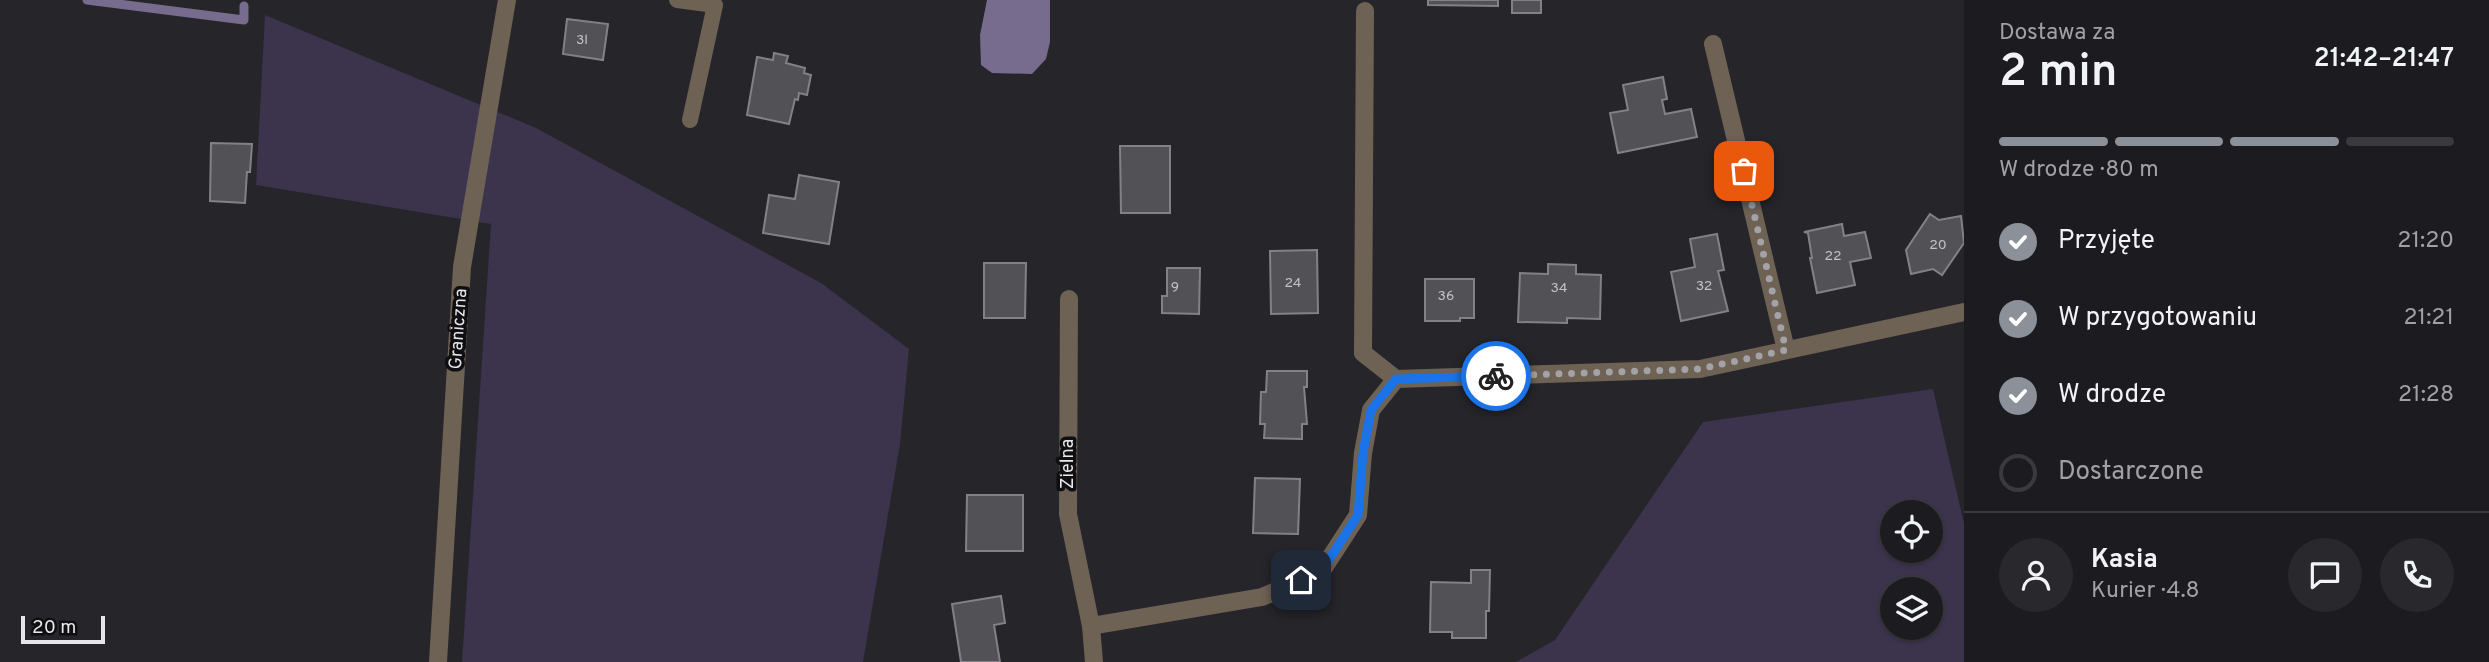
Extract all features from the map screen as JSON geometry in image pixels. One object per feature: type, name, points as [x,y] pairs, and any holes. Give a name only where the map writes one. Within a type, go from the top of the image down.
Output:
[{"type":"street","name":"Graniczna","points":[[438,662],[463,267],[507,0]]},
{"type":"street","points":[[1364,11],[1363,353],[1396,379],[1700,369],[1964,312]]},
{"type":"street","points":[[1713,44],[1786,350]]},
{"type":"street","name":"Zielna","points":[[1069,299],[1068,514],[1091,625],[1094,662]]},
{"type":"street","points":[[1091,625],[1262,597],[1321,572],[1358,515],[1363,453],[1371,410],[1396,379]]},
{"type":"lane","points":[[677,0],[715,5],[690,120]]},
{"type":"shaded area","points":[[987,0],[1050,0],[1050,42],[1046,59],[1032,74],[992,73],[981,65],[980,35]]},
{"type":"shaded area","points":[[265,15],[536,128],[821,283],[909,349],[900,444],[863,662],[462,662],[491,224],[256,185]]},
{"type":"shaded area","points":[[1933,389],[1964,524],[1964,662],[1516,662],[1555,640],[1703,422]]},
{"type":"building","points":[[1428,0],[1498,0],[1498,6],[1428,5]]},
{"type":"building","points":[[1512,0],[1541,0],[1541,13],[1512,13]]},
{"type":"building","points":[[567,19],[608,24],[603,60],[563,54]]},
{"type":"building","points":[[774,53],[788,56],[786,63],[805,68],[804,73],[811,75],[807,95],[799,93],[798,100],[795,99],[789,124],[747,115],[757,57],[773,60]]},
{"type":"building","points":[[1663,77],[1667,99],[1662,100],[1665,114],[1691,109],[1697,137],[1618,153],[1610,113],[1628,110],[1623,85]]},
{"type":"building","points":[[211,143],[252,144],[245,203],[210,201]]},
{"type":"building","points":[[1120,146],[1170,146],[1170,213],[1121,213]]},
{"type":"building","points":[[799,175],[839,182],[829,244],[763,233],[769,195],[795,199]]},
{"type":"building","points":[[1930,214],[1939,220],[1961,216],[1964,243],[1942,275],[1933,269],[1911,274],[1906,250]]},
{"type":"building","points":[[1842,224],[1844,236],[1865,232],[1871,258],[1850,262],[1855,285],[1817,293],[1808,233],[1804,232]]},
{"type":"building","points":[[1717,234],[1724,270],[1718,271],[1728,311],[1681,321],[1671,272],[1695,267],[1690,239]]},
{"type":"building","points":[[1317,250],[1318,313],[1271,314],[1270,251]]},
{"type":"building","points":[[984,263],[1026,263],[1025,318],[984,318]]},
{"type":"building","points":[[1548,264],[1576,265],[1576,274],[1601,275],[1600,319],[1567,318],[1567,323],[1518,322],[1520,273],[1548,274]]},
{"type":"building","points":[[1167,268],[1200,268],[1199,314],[1162,313],[1162,296],[1167,296]]},
{"type":"building","points":[[1425,279],[1474,279],[1474,318],[1460,318],[1460,321],[1425,321]]},
{"type":"building","points":[[1267,371],[1307,371],[1307,387],[1304,387],[1307,424],[1302,424],[1302,439],[1264,438],[1265,424],[1260,424],[1261,392],[1266,392]]},
{"type":"building","points":[[1255,478],[1300,479],[1298,534],[1253,533]]},
{"type":"building","points":[[967,495],[1023,495],[1023,551],[966,551]]},
{"type":"building","points":[[1471,570],[1490,570],[1486,638],[1452,638],[1452,632],[1430,632],[1431,582],[1471,583]]},
{"type":"building","points":[[1001,596],[1005,623],[994,625],[1000,662],[961,662],[952,604]]},
{"type":"waterway","points":[[87,0],[244,20],[244,6]]},
{"type":"way so far","points":[[1496,376],[1700,369],[1786,350],[1744,171]]},
{"type":"route","points":[[1301,580],[1321,572],[1358,515],[1363,453],[1371,410],[1396,379],[1496,376]]}]
